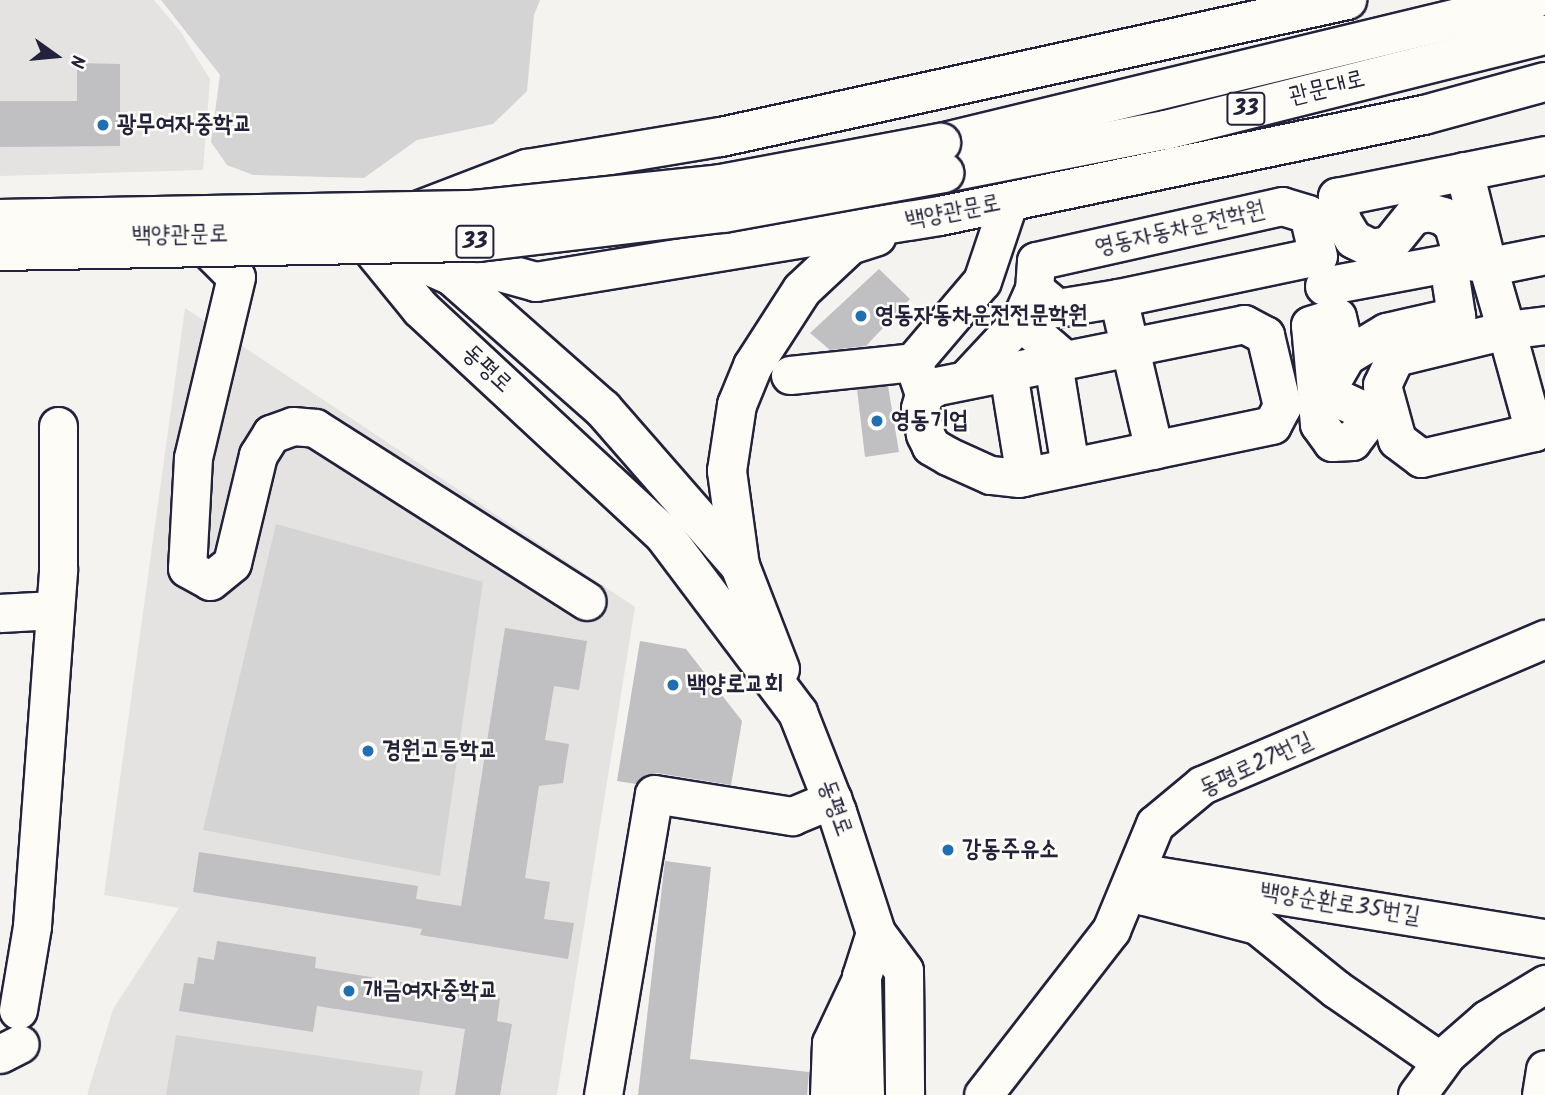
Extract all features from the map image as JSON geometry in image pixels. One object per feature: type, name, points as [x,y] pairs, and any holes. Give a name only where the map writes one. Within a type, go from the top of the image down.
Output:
[{"type":"main road","name":"백양관문로","points":[[359,233],[527,169],[722,137],[1346,0]]},
{"type":"main road","name":"관문대로","points":[[942,158],[1534,0]]},
{"type":"main road","name":"관문대로","points":[[942,158],[1166,130],[1545,35]]},
{"type":"main road","name":"백양관문로","points":[[0,237],[359,233],[536,282],[940,216],[1424,116],[1545,82]]},
{"type":"main road","name":"33","points":[[0,219],[474,210],[942,158]]},
{"type":"main road","name":"33","points":[[0,251],[479,242],[724,213],[942,158]]},
{"type":"main road","points":[[798,713],[740,566],[727,471],[737,405],[753,366],[802,290],[850,245],[940,216]]},
{"type":"main road","name":"동평로","points":[[359,233],[452,276],[603,409],[740,566]]},
{"type":"main road","name":"동평로","points":[[359,233],[421,309],[664,536],[798,713],[833,799],[876,933],[904,971],[905,1095]]},
{"type":"main road","points":[[865,1095],[862,976],[876,933]]},
{"type":"street","points":[[1545,155],[1337,197],[1342,222],[1353,239],[1371,248],[1388,245],[1413,215],[1443,216],[1453,225],[1466,262],[1506,330],[1540,433],[1421,458],[1397,440],[1388,413],[1382,385],[1395,358],[1506,330],[1545,325]]},
{"type":"street","points":[[1346,356],[1386,331],[1456,316],[1466,262],[1464,171]]},
{"type":"street","points":[[790,375],[919,378],[937,386],[1244,324],[1265,335],[1283,406],[1272,425],[1025,477],[990,475],[931,446],[920,408],[919,378],[982,281],[1009,201]]},
{"type":"street","name":"영동자동차운전학원","points":[[965,380],[1027,305],[1036,261],[1282,205],[1308,214],[1321,271]]},
{"type":"street","points":[[194,235],[236,277],[192,457],[187,568],[210,581],[232,563],[258,455],[271,435],[293,426],[315,428],[587,601]]},
{"type":"street","points":[[1027,305],[1057,308],[1321,271],[1395,289],[1466,262],[1545,255]]},
{"type":"street","points":[[1265,335],[1321,271]]},
{"type":"street","points":[[1118,298],[1154,450]]},
{"type":"street","points":[[1027,305],[1059,361],[1070,467]]},
{"type":"street","points":[[1008,372],[1025,477]]},
{"type":"street","points":[[13,1036],[32,926],[54,610],[58,426]]},
{"type":"street","points":[[0,612],[54,610]]},
{"type":"street","name":"동평로27번길","points":[[983,1095],[1111,930],[1155,824],[1202,785],[1545,639]]},
{"type":"street","points":[[603,1095],[654,794],[792,816],[833,799]]},
{"type":"street","points":[[1136,872],[1144,896],[1257,925],[1336,989],[1440,1061]]},
{"type":"street","name":"백양순환로35번길","points":[[1136,872],[1545,938]]},
{"type":"street","points":[[829,1095],[831,1043],[862,976]]},
{"type":"street","points":[[1418,1095],[1440,1061],[1487,1019],[1545,984]]},
{"type":"street","points":[[1541,1095],[1545,1069]]},
{"type":"shaded area","name":"광무여자중학교","points":[[0,0],[154,0],[180,31],[210,79],[203,170],[0,176]]},
{"type":"shaded area","points":[[161,0],[540,0],[534,15],[527,91],[493,124],[417,140],[364,178],[253,175],[227,165],[211,142],[220,75]]},
{"type":"shaded area","name":"경원고등학교","points":[[185,308],[635,607],[557,1095],[87,1095],[113,1009],[179,908],[104,895]]},
{"type":"shaded area","points":[[276,524],[483,582],[440,876],[203,830]]},
{"type":"shaded area","points":[[176,1035],[423,1071],[419,1095],[166,1095]]},
{"type":"building","points":[[77,63],[120,64],[120,146],[0,147],[0,101],[77,101]]},
{"type":"building","name":"영동자동차운전전문학원","points":[[879,269],[910,299],[866,346],[830,350],[810,333]]},
{"type":"building","name":"영동기업","points":[[888,386],[899,452],[865,457],[857,389]]},
{"type":"building","points":[[505,628],[587,641],[579,690],[554,686],[545,740],[569,744],[563,783],[539,786],[525,878],[550,882],[544,919],[574,923],[568,959],[420,935],[422,929],[193,892],[199,852],[418,886],[416,899],[461,906]]},
{"type":"building","name":"백양로교회","points":[[640,641],[686,649],[742,721],[731,785],[657,773],[646,775],[636,784],[617,781]]},
{"type":"building","points":[[665,861],[711,867],[690,1059],[809,1072],[807,1095],[638,1095]]},
{"type":"building","points":[[217,941],[316,957],[315,968],[500,998],[497,1021],[512,1024],[500,1095],[455,1095],[465,1029],[317,1006],[313,1032],[179,1011],[184,983],[194,984],[198,957],[214,960]]},
{"type":"place","name":"광무여자중학교","points":[[103,125]]},
{"type":"place","name":"영동자동차운전전문학원","points":[[861,316]]},
{"type":"place","name":"영동기업","points":[[877,421]]},
{"type":"place","name":"백양로교회","points":[[673,685]]},
{"type":"place","name":"경원고등학교","points":[[368,751]]},
{"type":"place","name":"강동주유소","points":[[948,850]]},
{"type":"place","name":"개금여자중학교","points":[[349,991]]}]
